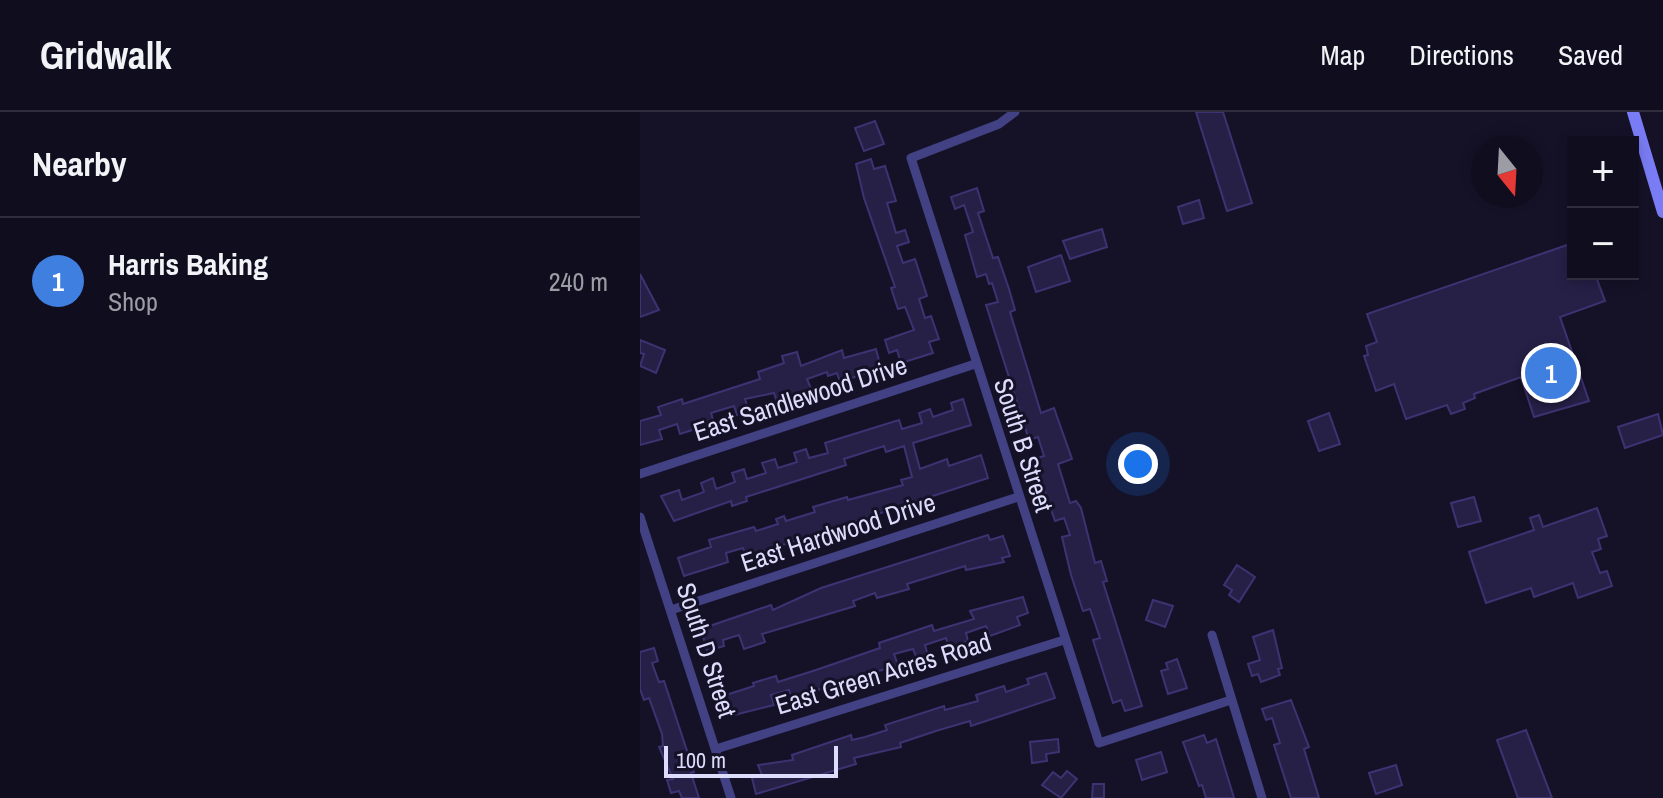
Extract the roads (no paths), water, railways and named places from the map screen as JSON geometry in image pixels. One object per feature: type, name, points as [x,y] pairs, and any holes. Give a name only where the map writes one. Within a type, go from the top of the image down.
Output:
[{"type":"main road","points":[[1633,112],[1663,212]]},
{"type":"street","name":"South B Street","points":[[1015,112],[999,124],[911,158],[1099,743],[1231,700]]},
{"type":"street","name":"East Sandlewood Drive","points":[[640,474],[975,364]]},
{"type":"street","name":"East Hardwood Drive","points":[[671,610],[1018,497]]},
{"type":"street","name":"South D Street","points":[[640,517],[731,798]]},
{"type":"street","points":[[1212,635],[1262,798]]},
{"type":"street","name":"East Green Acres Road","points":[[716,749],[1064,640]]},
{"type":"place","name":"Harris Baking","points":[[1551,373]]}]
